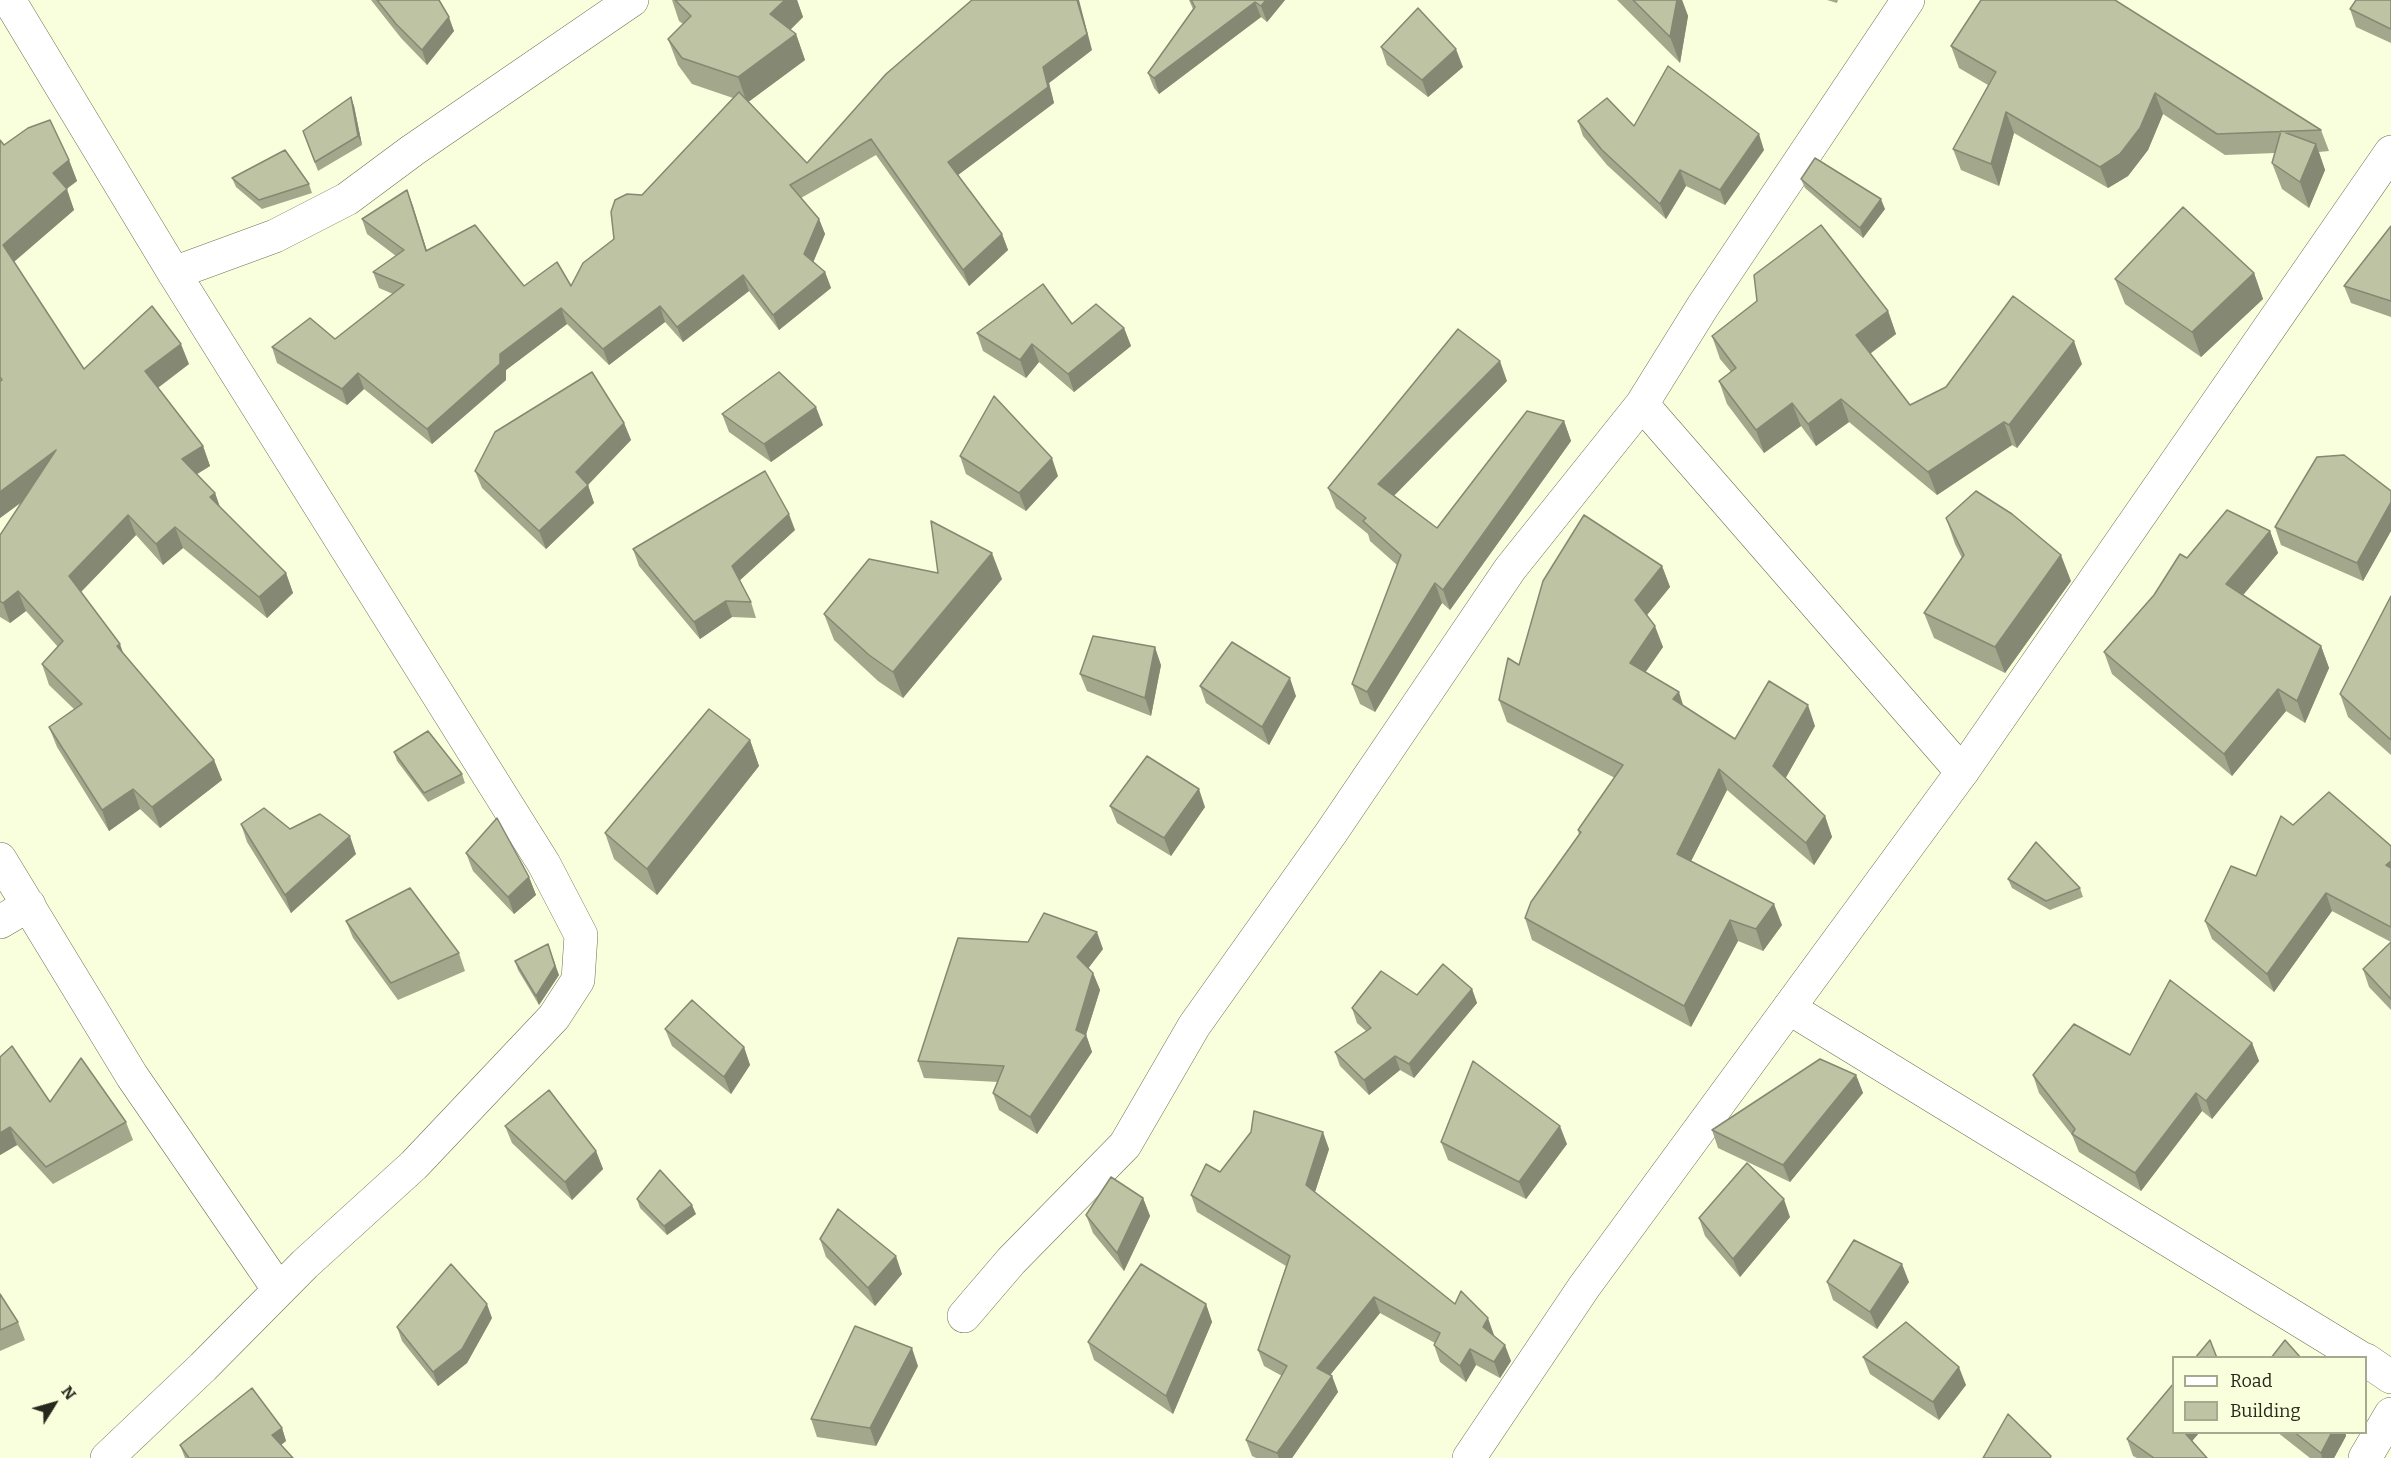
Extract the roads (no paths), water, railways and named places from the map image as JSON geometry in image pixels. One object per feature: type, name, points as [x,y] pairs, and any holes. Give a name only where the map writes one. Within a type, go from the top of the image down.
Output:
[{"type":"street","points":[[9,0],[174,273],[544,864],[581,935],[579,980],[554,1017],[414,1165],[279,1290],[107,1458]]},
{"type":"street","points":[[174,273],[275,236],[347,199],[412,150],[632,0]]},
{"type":"street","points":[[964,1316],[1011,1261],[1125,1145],[1194,1026],[1330,833],[1510,569],[1642,404],[1703,306],[1908,0]]},
{"type":"street","points":[[1469,1458],[1584,1287],[1962,772],[2391,152]]},
{"type":"street","points":[[1642,404],[1962,772]]},
{"type":"street","points":[[0,859],[132,1076],[279,1290]]},
{"type":"street","points":[[0,922],[29,905]]},
{"type":"street","points":[[1790,1008],[2358,1356]]},
{"type":"street","points":[[2367,1361],[2391,1377]]},
{"type":"street","points":[[2365,1458],[2391,1414]]}]
